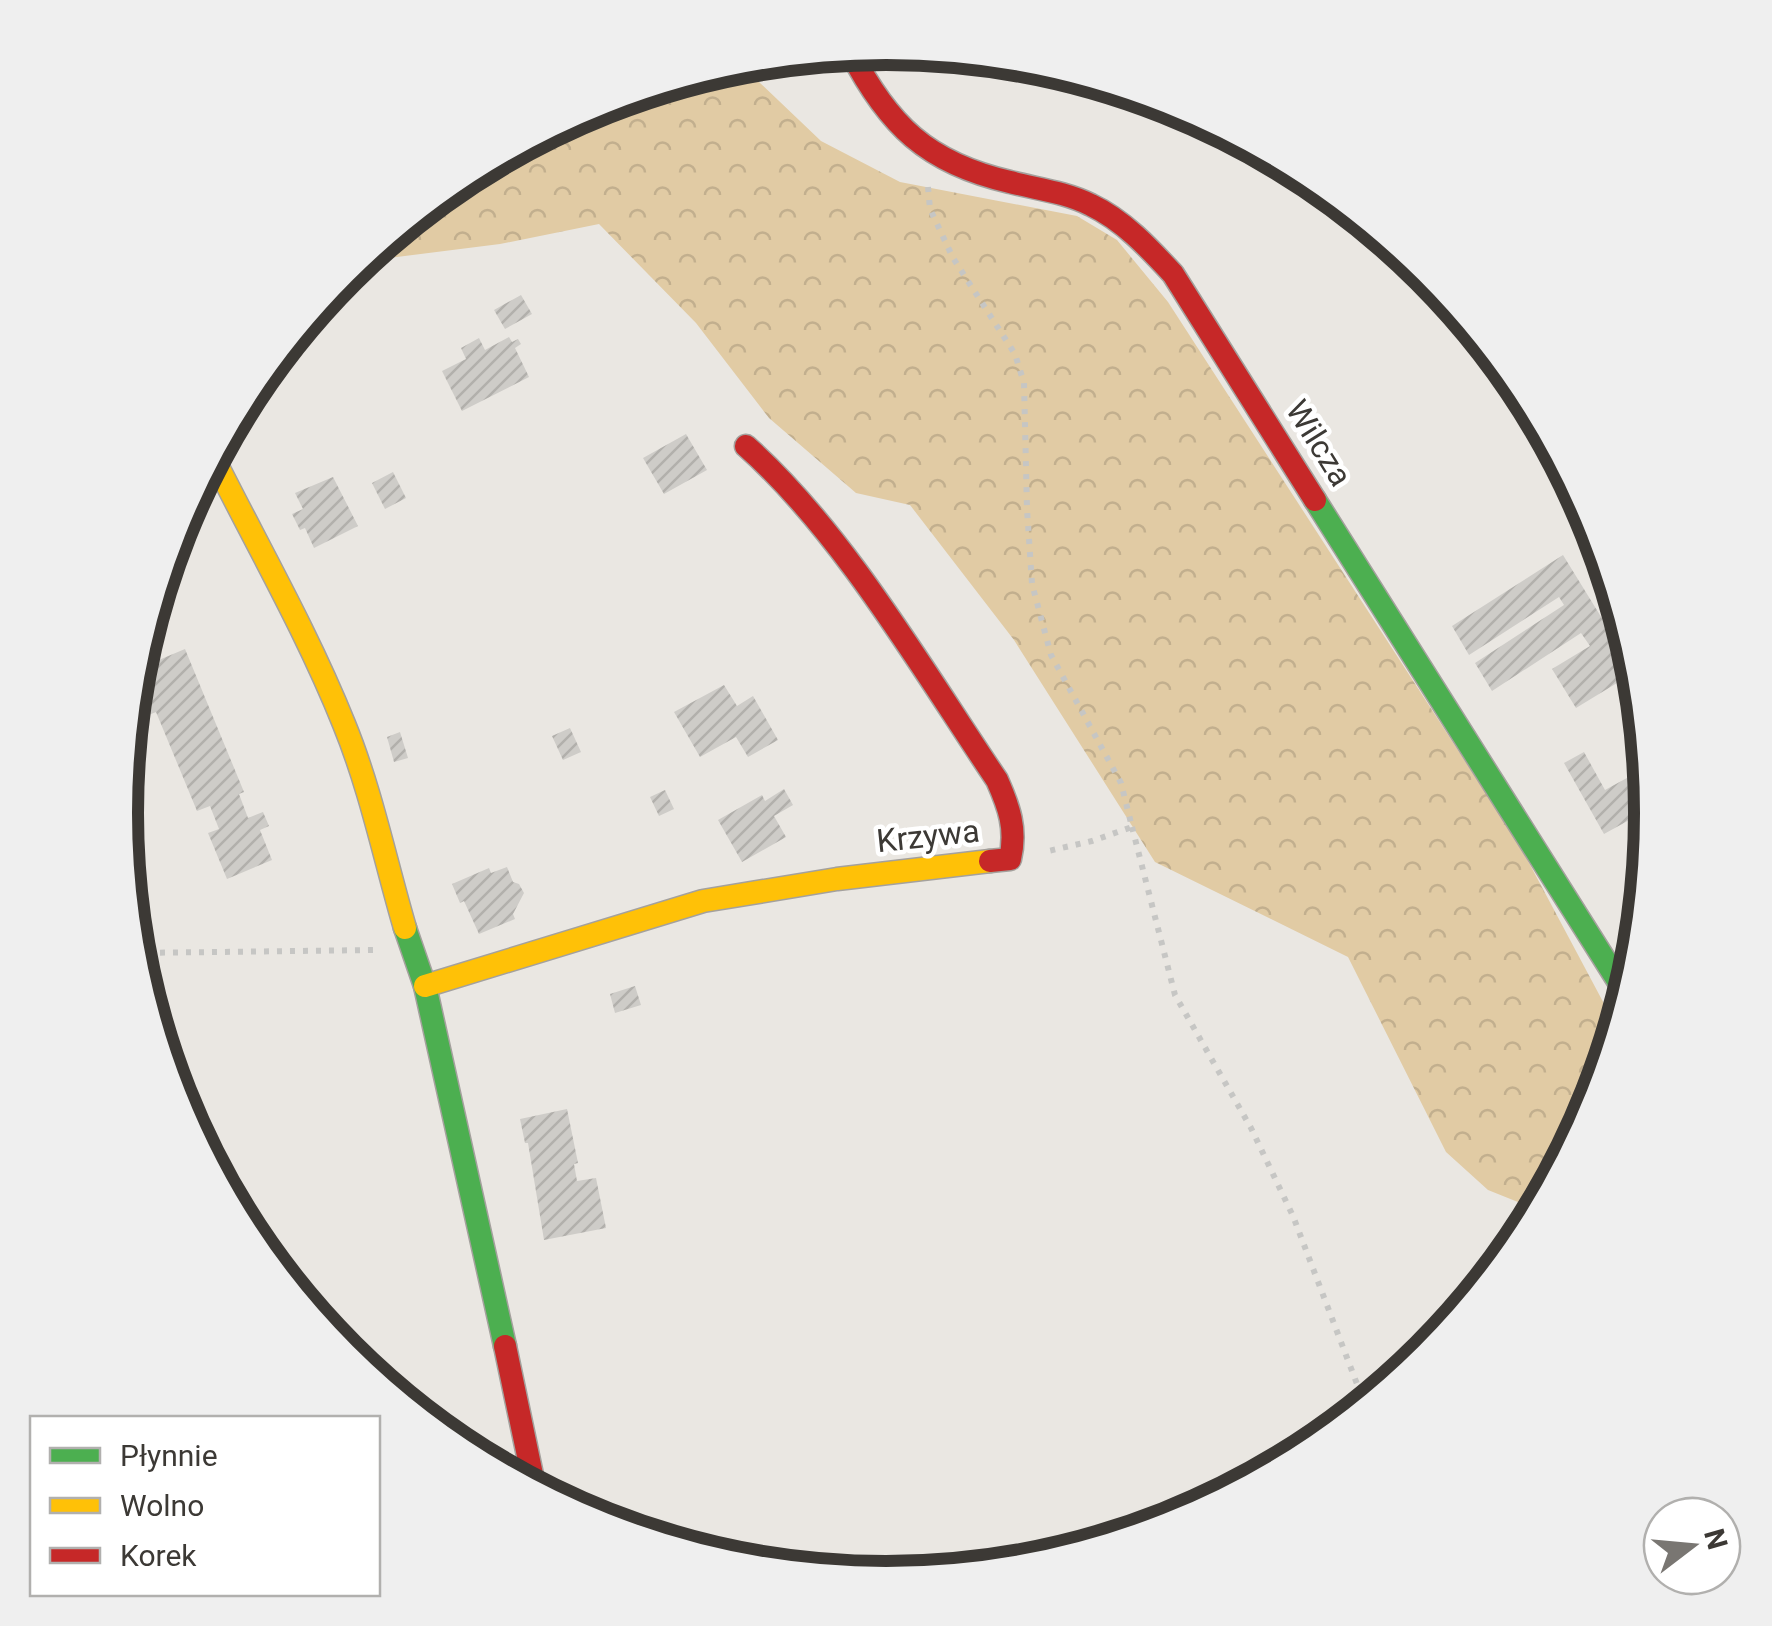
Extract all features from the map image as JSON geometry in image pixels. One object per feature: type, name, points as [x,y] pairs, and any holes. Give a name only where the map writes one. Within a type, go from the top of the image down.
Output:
[{"type":"street","name":"Wilcza","points":[[859,66],[888,118],[925,151],[980,175],[1095,206],[1138,236],[1173,274],[1616,977]]},
{"type":"street","name":"Krzywa","points":[[425,986],[703,901],[837,879],[1010,859],[1016,836],[1011,811],[997,780],[882,607],[807,510],[746,446]]},
{"type":"street","points":[[220,472],[314,657],[369,794],[425,986],[531,1471]]},
{"type":"path","points":[[925,151],[930,208],[953,258],[1015,354],[1024,384],[1032,584],[1051,655],[1121,782],[1175,995],[1251,1128],[1293,1216],[1360,1391]]},
{"type":"path","points":[[1010,859],[1092,841],[1132,827]]},
{"type":"path","points":[[151,952],[414,949]]},
{"type":"green space","points":[[753,77],[821,141],[900,182],[1077,216],[1117,240],[1168,302],[1520,846],[1608,1011],[1577,1099],[1523,1204],[1488,1190],[1446,1152],[1348,957],[1155,862],[1014,640],[910,505],[856,493],[769,418],[696,323],[599,224],[500,244],[385,259],[470,191],[555,142],[646,105]]},
{"type":"building","points":[[521,295],[532,314],[505,329],[494,310]]},
{"type":"building","points":[[509,337],[521,344],[515,348],[529,377],[462,411],[442,371],[466,359],[461,348],[479,338],[485,350]]},
{"type":"building","points":[[686,434],[707,470],[664,494],[643,458]]},
{"type":"building","points":[[393,472],[406,498],[385,509],[372,483]]},
{"type":"building","points":[[333,477],[358,526],[314,548],[305,528],[300,530],[292,514],[303,509],[295,493]]},
{"type":"building","points":[[1563,555],[1613,636],[1622,680],[1576,708],[1552,669],[1590,646],[1581,633],[1492,691],[1475,663],[1564,605],[1559,597],[1469,655],[1452,626]]},
{"type":"building","points":[[185,649],[244,792],[239,794],[248,818],[263,812],[269,826],[260,830],[272,860],[227,879],[208,833],[219,829],[210,806],[197,811],[156,712],[144,717],[153,662]]},
{"type":"building","points":[[724,685],[737,706],[753,696],[778,740],[748,757],[736,737],[700,757],[674,712]]},
{"type":"building","points":[[570,728],[581,752],[563,760],[552,736]]},
{"type":"building","points":[[400,732],[408,758],[394,762],[387,737]]},
{"type":"building","points":[[1584,752],[1605,790],[1632,775],[1634,818],[1604,834],[1564,763]]},
{"type":"building","points":[[784,789],[793,805],[774,816],[786,837],[742,862],[718,820],[762,795],[765,801]]},
{"type":"building","points":[[665,790],[674,809],[659,816],[650,797]]},
{"type":"building","points":[[507,867],[513,882],[524,893],[513,914],[515,919],[479,934],[452,884],[489,868],[491,873]]},
{"type":"building","points":[[635,986],[641,1005],[615,1013],[610,994]]},
{"type":"building","points":[[567,1109],[578,1163],[574,1164],[577,1181],[596,1178],[606,1228],[544,1240],[528,1143],[520,1119]]},
{"type":"traffic: fast","points":[[1315,500],[1616,977]]},
{"type":"traffic: fast","points":[[405,928],[425,986],[505,1346]]},
{"type":"traffic: slow","points":[[221,472],[298,622],[344,724],[370,800],[405,928]]},
{"type":"traffic: slow","points":[[425,986],[703,901],[837,879],[990,861]]},
{"type":"traffic: jam","points":[[858,66],[895,120],[933,152],[981,174],[1081,201],[1114,218],[1145,245],[1173,274],[1315,500]]},
{"type":"traffic: jam","points":[[746,446],[782,481],[849,561],[997,780],[1011,818],[1013,838],[1010,859],[990,861]]},
{"type":"traffic: jam","points":[[505,1346],[531,1471]]}]
